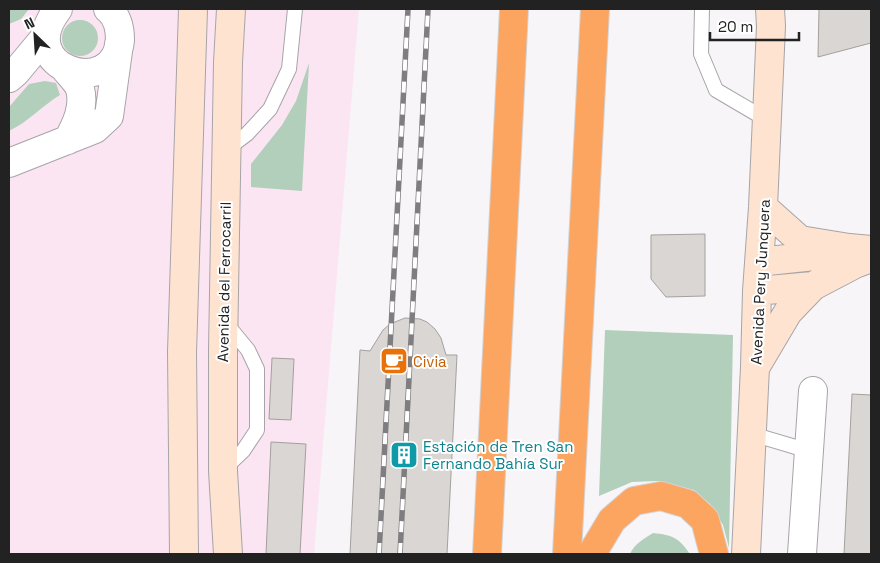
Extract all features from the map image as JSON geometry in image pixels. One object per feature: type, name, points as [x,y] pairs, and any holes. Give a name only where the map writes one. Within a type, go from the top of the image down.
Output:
[{"type":"highway","points":[[487,554],[514,9]]},
{"type":"highway","points":[[566,554],[595,9]]},
{"type":"highway","points":[[594,554],[594,550],[612,520],[634,502],[661,496],[688,504],[705,520],[714,554]]},
{"type":"street","points":[[58,9],[47,26],[47,46],[57,63],[66,70],[80,88],[81,108],[68,140]]},
{"type":"street","points":[[9,163],[95,129],[109,116],[120,29],[117,21],[108,9]]},
{"type":"street","points":[[184,554],[182,352],[193,9]]},
{"type":"street","name":"Avenida del Ferrocarril","points":[[228,554],[223,470],[223,319],[231,9]]},
{"type":"street","name":"Avenida Pery Junquera","points":[[746,554],[757,291],[767,120],[770,9]]},
{"type":"street","points":[[66,70],[88,73],[99,70],[108,64],[115,55],[120,29]]},
{"type":"street","points":[[9,78],[46,36]]},
{"type":"street","points":[[763,207],[800,240],[864,252]]},
{"type":"street","points":[[759,262],[864,252]]},
{"type":"street","points":[[755,367],[788,312],[813,286],[856,264],[864,252]]},
{"type":"street","points":[[757,291],[813,286]]},
{"type":"street","points":[[802,554],[813,391]]},
{"type":"lane","points":[[226,150],[247,134],[270,109],[289,69],[295,9]]},
{"type":"lane","points":[[702,9],[701,54],[716,90],[767,120]]},
{"type":"lane","points":[[752,434],[809,451]]},
{"type":"shaded area","points":[[9,9],[359,9],[314,554],[9,554]]},
{"type":"green space","points":[[9,9],[29,9],[21,19],[9,24]]},
{"type":"green space","points":[[80,20],[92,26],[98,38],[92,50],[80,56],[68,50],[62,38],[68,26]]},
{"type":"green space","points":[[309,63],[302,191],[251,187],[251,164],[282,125],[296,101]]},
{"type":"green space","points":[[45,81],[56,83],[60,95],[9,131],[9,107],[29,84]]},
{"type":"green space","points":[[605,330],[733,335],[729,548],[723,525],[710,504],[694,490],[658,481],[632,482],[599,496]]},
{"type":"green space","points":[[653,533],[675,538],[690,554],[630,554],[637,544]]},
{"type":"building","points":[[819,9],[871,9],[871,43],[818,57]]},
{"type":"building","points":[[705,234],[705,296],[666,297],[651,279],[651,235]]},
{"type":"building","name":"Estación de Tren San Fernando Bahía Sur","points":[[405,318],[420,319],[427,322],[441,338],[446,355],[457,355],[447,554],[350,554],[360,350],[370,351],[383,330],[390,324]]},
{"type":"building","points":[[272,358],[294,359],[291,420],[269,419]]},
{"type":"building","points":[[852,394],[871,395],[871,554],[844,554]]},
{"type":"building","points":[[271,442],[306,444],[300,554],[266,554]]},
{"type":"railway","points":[[379,554],[408,9]]},
{"type":"railway","points":[[400,554],[428,9]]},
{"type":"place","name":"Civia","points":[[394,361]]},
{"type":"place","name":"Estación de Tren San Fernando Bahía Sur","points":[[404,455]]}]
